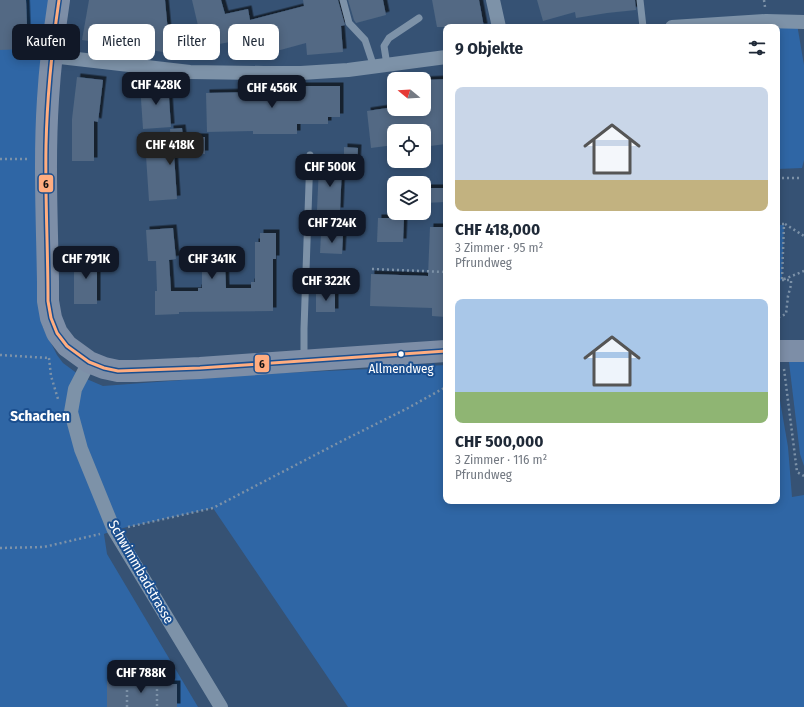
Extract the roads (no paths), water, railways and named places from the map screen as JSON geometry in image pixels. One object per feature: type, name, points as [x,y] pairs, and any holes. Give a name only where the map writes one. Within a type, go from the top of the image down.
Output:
[{"type":"main road","points":[[56,24],[59,0]]},
{"type":"main road","points":[[52,60],[48,100],[46,158],[48,301],[51,318],[57,333],[67,346],[90,362],[104,368],[118,371],[443,351]]},
{"type":"main road","points":[[780,351],[804,351]]},
{"type":"street","points":[[493,0],[498,24]]},
{"type":"street","points":[[719,24],[766,21],[804,22]]},
{"type":"street","points":[[80,59],[190,72],[301,73],[348,70],[443,57]]},
{"type":"street","name":"Schwimmbadstrasse","points":[[90,362],[75,389],[71,412],[81,449],[114,530],[221,707]]},
{"type":"lane","points":[[343,0],[349,23],[365,40],[381,66]]},
{"type":"lane","points":[[640,0],[643,24]]},
{"type":"lane","points":[[381,66],[384,46],[389,38],[419,18]]},
{"type":"lane","points":[[304,360],[310,155]]},
{"type":"place","name":"Allmendweg","points":[[401,354]]},
{"type":"district","name":"Schachen","points":[[40,416]]}]
